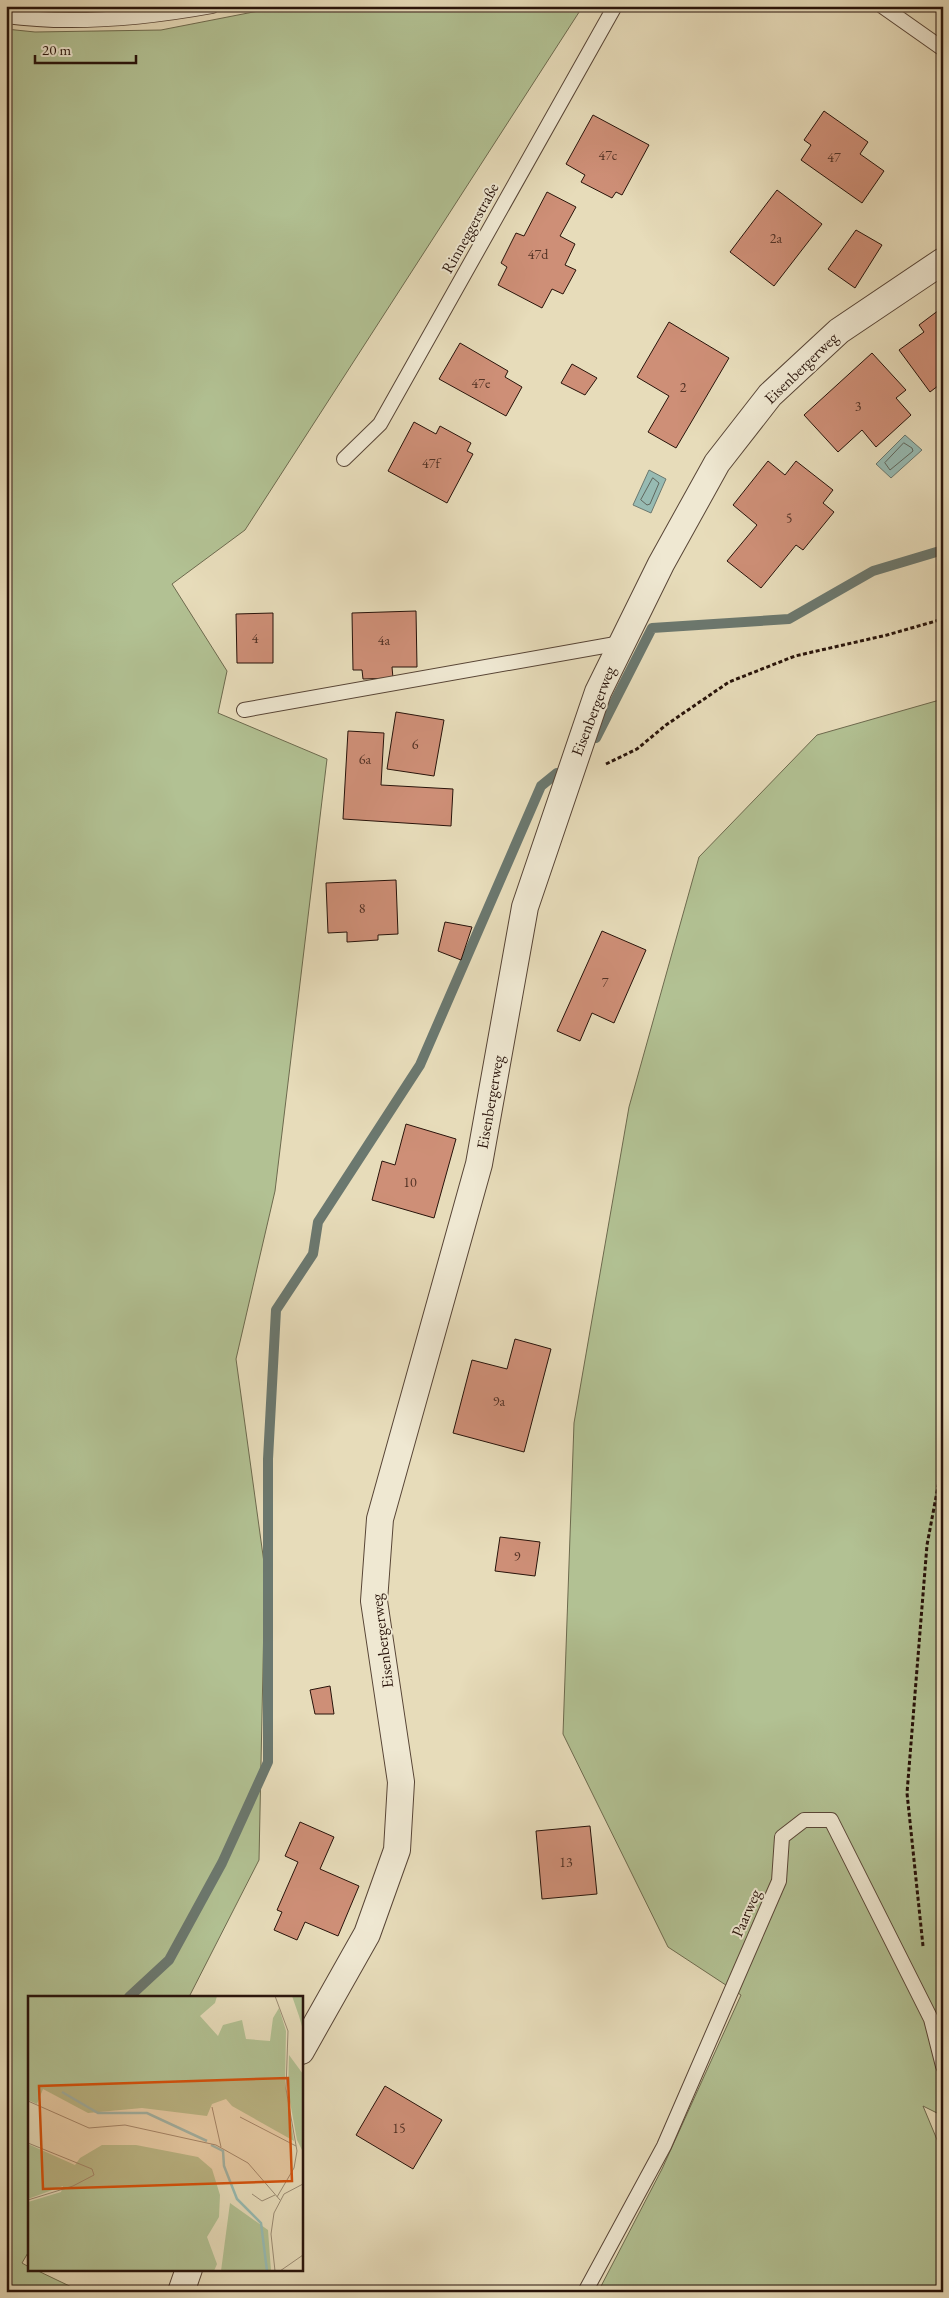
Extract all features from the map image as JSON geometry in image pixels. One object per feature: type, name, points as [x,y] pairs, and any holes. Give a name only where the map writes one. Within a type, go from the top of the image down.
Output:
[{"type":"street","name":"Eisenbergerweg","points":[[302,2049],[367,1934],[397,1850],[401,1782],[374,1601],[380,1519],[480,1164],[525,907],[598,692],[661,564],[717,463],[770,394],[839,331],[943,261]]},
{"type":"street","points":[[181,2292],[189,2270]]},
{"type":"lane","points":[[6,16],[101,19],[212,6]]},
{"type":"lane","name":"Rinneggerstraße","points":[[344,459],[380,424],[615,6]]},
{"type":"lane","points":[[882,6],[943,49]]},
{"type":"lane","points":[[244,710],[621,643]]},
{"type":"lane","name":"Paarweg","points":[[585,2292],[664,2146],[779,1881],[782,1837],[804,1820],[831,1820],[931,2019],[943,2066]]},
{"type":"path","points":[[573,764],[606,764],[637,749],[666,725],[729,682],[795,656],[887,636],[943,620]]},
{"type":"path","points":[[924,1950],[907,1793],[927,1545],[943,1460]]},
{"type":"green space","points":[[29,6],[143,6],[119,10]]},
{"type":"green space","points":[[284,6],[583,6],[245,530],[172,584],[227,671],[218,713],[327,759],[275,1191],[236,1359],[265,1570],[259,1860],[190,1996],[28,1996],[28,2253],[22,2263],[28,2266],[28,2270],[36,2270],[82,2292],[6,2292],[6,29],[35,32],[161,30]]},
{"type":"green space","points":[[943,699],[943,2116],[923,2106],[943,2154],[943,2292],[598,2292],[662,2169],[741,1995],[668,1947],[563,1734],[574,1423],[629,1107],[699,857],[817,735]]},
{"type":"water","points":[[905,435],[922,450],[891,478],[876,464]]},
{"type":"water","points":[[649,470],[666,479],[651,513],[633,505]]},
{"type":"building","points":[[824,111],[868,142],[860,154],[884,171],[862,203],[801,160],[811,145],[804,140]]},
{"type":"building","points":[[593,115],[649,145],[622,195],[616,192],[612,198],[581,182],[585,175],[566,164]]},
{"type":"building","points":[[777,190],[822,224],[774,286],[730,252]]},
{"type":"building","points":[[547,192],[576,207],[560,236],[575,244],[565,265],[576,270],[563,294],[552,289],[542,308],[498,285],[507,267],[501,263],[516,233],[524,236]]},
{"type":"building","points":[[856,230],[882,245],[855,288],[828,269]]},
{"type":"building","points":[[943,307],[943,382],[930,392],[899,350],[924,332],[919,325]]},
{"type":"building","points":[[669,322],[729,358],[676,448],[648,432],[669,396],[637,377]]},
{"type":"building","points":[[460,343],[508,371],[505,377],[522,387],[506,416],[439,379]]},
{"type":"building","points":[[872,353],[906,390],[896,398],[911,415],[876,447],[862,430],[838,452],[804,415]]},
{"type":"building","points":[[572,364],[597,378],[585,395],[561,383]]},
{"type":"building","points":[[414,422],[436,434],[440,426],[471,443],[467,451],[473,454],[447,503],[388,471]]},
{"type":"building","points":[[768,461],[785,475],[796,461],[833,490],[823,503],[834,512],[803,550],[796,545],[761,588],[727,561],[757,525],[733,505]]},
{"type":"building","points":[[416,611],[417,667],[392,667],[393,678],[363,679],[362,670],[353,670],[352,613]]},
{"type":"building","points":[[273,613],[273,663],[237,663],[236,614]]},
{"type":"building","points":[[396,712],[444,720],[434,776],[387,769]]},
{"type":"building","points":[[348,731],[384,733],[381,785],[453,789],[451,826],[343,819]]},
{"type":"building","points":[[396,880],[398,934],[378,935],[378,940],[347,942],[347,932],[328,933],[326,883]]},
{"type":"building","points":[[445,922],[472,927],[461,960],[438,951]]},
{"type":"building","points":[[602,931],[646,950],[614,1023],[592,1013],[580,1041],[557,1031]]},
{"type":"building","points":[[406,1124],[456,1139],[434,1218],[372,1200],[382,1161],[395,1165]]},
{"type":"building","points":[[515,1339],[551,1349],[524,1452],[453,1433],[472,1360],[507,1369]]},
{"type":"building","points":[[500,1537],[540,1542],[535,1576],[495,1571]]},
{"type":"building","points":[[330,1686],[334,1714],[315,1714],[310,1690]]},
{"type":"building","points":[[300,1822],[334,1837],[320,1869],[359,1886],[338,1936],[305,1922],[297,1940],[274,1930],[282,1912],[277,1910],[298,1862],[285,1856]]},
{"type":"building","points":[[590,1826],[597,1894],[542,1899],[536,1831]]},
{"type":"building","points":[[385,2086],[442,2120],[413,2169],[356,2135]]},
{"type":"waterway","points":[[596,738],[652,628],[789,619],[873,571],[943,550]]},
{"type":"waterway","points":[[130,1996],[169,1960],[222,1863],[268,1762],[268,1459],[276,1310],[313,1254],[318,1222],[420,1065],[541,786],[557,773]]}]
